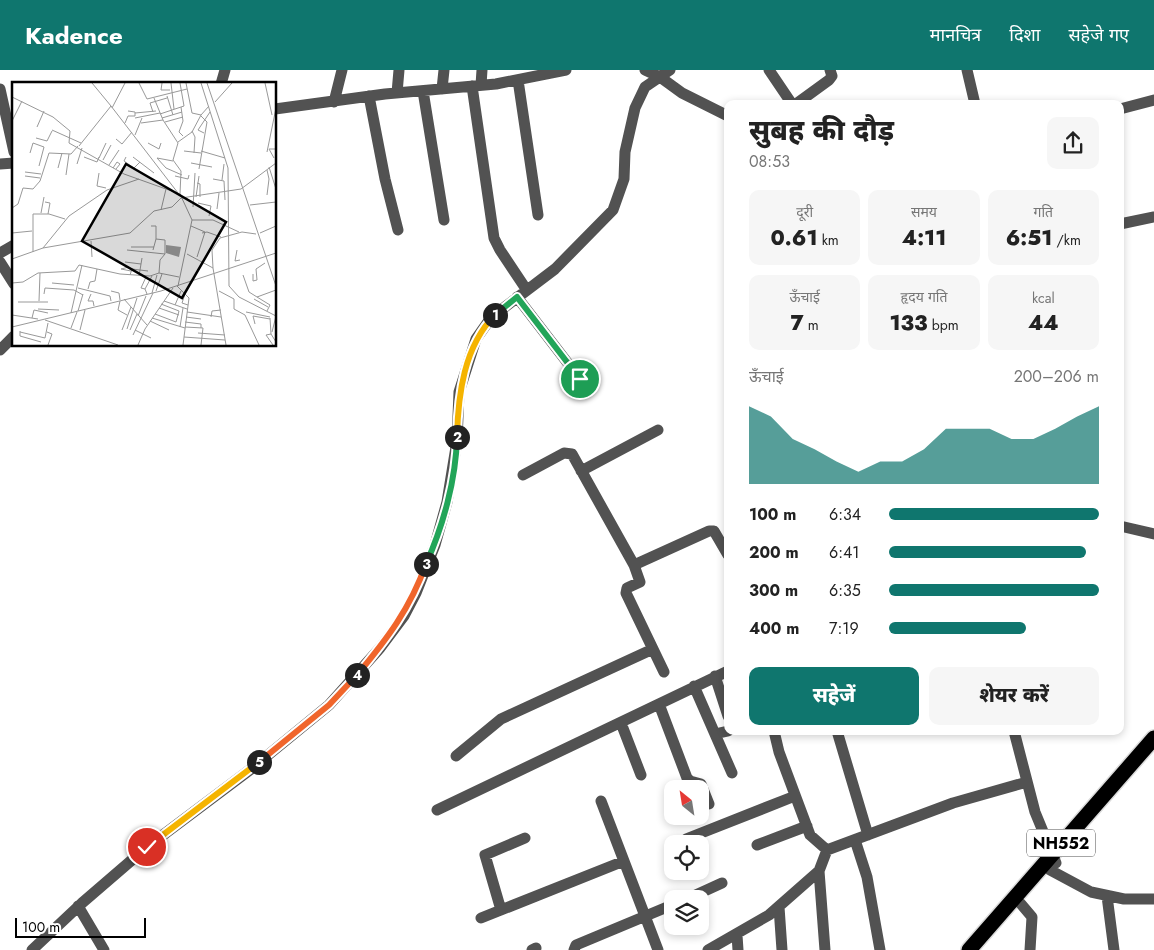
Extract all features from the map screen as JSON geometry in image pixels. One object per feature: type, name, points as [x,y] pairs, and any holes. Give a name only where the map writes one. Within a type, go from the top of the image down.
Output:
[{"type":"highway","name":"NH552","points":[[981,950],[1021,904],[1154,738]]},
{"type":"highway","name":"NH552","points":[[969,950],[1053,862],[1154,751]]},
{"type":"street","points":[[334,102],[342,70]]},
{"type":"street","points":[[397,93],[399,70]]},
{"type":"street","points":[[442,89],[444,70]]},
{"type":"street","points":[[482,70],[476,86],[494,238],[526,288]]},
{"type":"street","points":[[276,109],[369,96],[476,86],[566,70]]},
{"type":"street","points":[[644,70],[665,73],[682,93],[724,114]]},
{"type":"street","points":[[769,70],[789,100]]},
{"type":"street","points":[[802,100],[829,80],[832,76],[830,70]]},
{"type":"street","points":[[967,70],[974,100]]},
{"type":"street","points":[[32,950],[78,906],[176,824],[251,769],[329,705],[380,648],[404,616],[416,593],[435,545],[447,502],[457,442],[459,392],[476,339],[488,322],[526,288],[555,268],[613,210],[624,179],[626,152],[635,108],[645,87],[665,73]]},
{"type":"street","points":[[518,80],[538,215]]},
{"type":"street","points":[[0,88],[12,143]]},
{"type":"street","points":[[423,91],[444,220]]},
{"type":"street","points":[[369,96],[385,180],[398,230]]},
{"type":"street","points":[[1124,108],[1154,100]]},
{"type":"street","points":[[1124,223],[1154,217]]},
{"type":"street","points":[[0,253],[12,246]]},
{"type":"street","points":[[0,262],[12,281]]},
{"type":"street","points":[[517,297],[580,379]]},
{"type":"street","points":[[0,350],[12,338]]},
{"type":"street","points":[[581,470],[658,430]]},
{"type":"street","points":[[523,475],[568,452],[572,454],[634,565],[640,582],[627,588],[626,593],[664,672]]},
{"type":"street","points":[[1124,527],[1154,534]]},
{"type":"street","points":[[634,565],[709,531],[714,531],[724,548]]},
{"type":"street","points":[[456,756],[501,719],[653,649]]},
{"type":"street","points":[[437,810],[724,673]]},
{"type":"street","points":[[716,676],[724,703]]},
{"type":"street","points":[[694,686],[732,773]]},
{"type":"street","points":[[659,704],[687,778],[692,780]]},
{"type":"street","points":[[622,723],[641,776]]},
{"type":"street","points":[[715,734],[724,732]]},
{"type":"street","points":[[775,735],[779,752],[810,835],[828,850]]},
{"type":"street","points":[[838,735],[868,835]]},
{"type":"street","points":[[1015,735],[1035,812],[1053,862],[1091,892],[1124,899],[1154,899]]},
{"type":"street","points":[[708,950],[737,935],[779,907],[819,871],[828,850],[953,803],[1027,782]]},
{"type":"street","points":[[696,835],[795,796]]},
{"type":"street","points":[[601,801],[658,950]]},
{"type":"street","points":[[757,845],[807,826]]},
{"type":"street","points":[[501,910],[485,855],[525,838]]},
{"type":"street","points":[[855,840],[867,877],[880,950]]},
{"type":"street","points":[[482,918],[624,861]]},
{"type":"street","points":[[819,871],[825,950]]},
{"type":"street","points":[[707,890],[722,883]]},
{"type":"street","points":[[1107,896],[1114,950]]},
{"type":"street","points":[[1021,904],[1032,917],[1030,950]]},
{"type":"street","points":[[78,906],[104,950]]},
{"type":"street","points":[[779,907],[782,950]]},
{"type":"street","points":[[574,950],[576,945],[664,909]]},
{"type":"street","points":[[737,935],[738,950]]},
{"type":"route","points":[[147,847],[251,769],[329,705],[380,648],[404,616],[416,593],[435,545],[452,480],[457,442],[457,406],[461,381],[476,339],[488,322],[517,297],[554,342],[580,379]]}]
